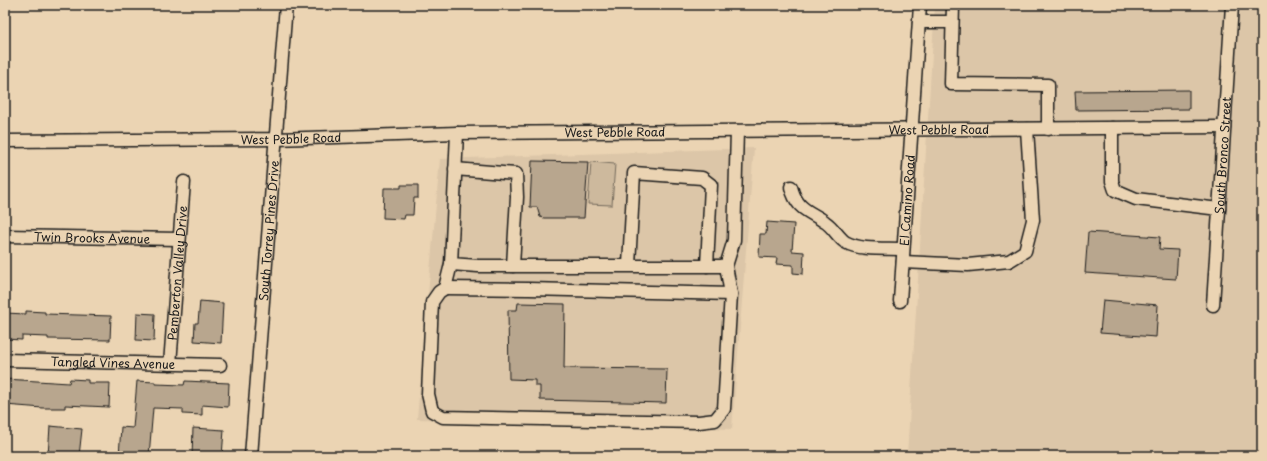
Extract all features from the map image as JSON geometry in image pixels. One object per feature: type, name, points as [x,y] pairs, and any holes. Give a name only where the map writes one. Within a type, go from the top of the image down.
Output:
[{"type":"street","name":"South Torrey Pines Drive","points":[[252,456],[286,5]]},
{"type":"street","name":"El Camino Road","points":[[900,301],[920,5]]},
{"type":"street","points":[[953,5],[951,84],[1048,85],[1048,128]]},
{"type":"street","name":"South Bronco Street","points":[[1213,305],[1232,5]]},
{"type":"street","points":[[919,22],[952,22]]},
{"type":"street","name":"West Pebble Road","points":[[5,141],[276,139],[457,133],[1224,127]]},
{"type":"street","points":[[1112,128],[1112,181],[1115,190],[1136,199],[1219,209]]},
{"type":"street","points":[[902,262],[968,265],[1009,261],[1025,251],[1033,220],[1027,129]]},
{"type":"street","points":[[457,133],[451,264],[444,288],[432,302],[428,394],[432,411],[443,417],[699,422],[715,420],[724,409],[731,294],[726,266],[734,240],[738,131]]},
{"type":"street","points":[[456,168],[516,174],[517,197],[513,266]]},
{"type":"street","points":[[629,265],[634,173],[702,178],[711,185],[707,266]]},
{"type":"street","name":"Pemberton Valley Drive","points":[[170,364],[184,182]]},
{"type":"street","points":[[791,187],[794,199],[808,214],[826,223],[845,242],[860,246],[903,249]]},
{"type":"street","name":"Twin Brooks Avenue","points":[[5,236],[179,238]]},
{"type":"street","points":[[451,264],[513,266],[726,266]]},
{"type":"street","points":[[444,288],[731,294]]},
{"type":"street","name":"Tangled Vines Avenue","points":[[5,360],[220,365]]},
{"type":"shaded area","points":[[935,5],[1262,5],[1262,456],[907,456]]},
{"type":"shaded area","points":[[754,148],[732,429],[417,419],[440,159]]},
{"type":"shaded area","points":[[591,162],[615,164],[612,205],[588,204]]},
{"type":"building","points":[[1189,90],[1189,109],[1076,110],[1075,91]]},
{"type":"building","points":[[532,161],[588,162],[584,218],[544,218],[540,217],[537,207],[530,207]]},
{"type":"building","points":[[401,185],[418,185],[418,198],[414,198],[413,215],[405,215],[404,219],[383,218],[384,188],[401,188]]},
{"type":"building","points":[[767,222],[794,224],[792,251],[804,252],[803,274],[793,273],[793,265],[776,264],[777,258],[759,257],[760,234],[766,234]]},
{"type":"building","points":[[1088,232],[1160,237],[1159,249],[1178,250],[1176,279],[1085,273]]},
{"type":"building","points":[[1103,300],[1158,305],[1156,337],[1100,333]]},
{"type":"building","points":[[200,301],[223,303],[221,343],[194,341],[195,323],[198,323]]},
{"type":"building","points":[[518,303],[565,304],[564,368],[667,369],[666,403],[540,400],[540,386],[535,386],[535,380],[509,379],[508,310],[517,310]]},
{"type":"building","points":[[26,311],[45,312],[45,314],[111,316],[110,340],[48,339],[48,337],[22,336],[22,340],[5,339],[5,313],[26,314]]},
{"type":"building","points":[[137,313],[155,314],[154,341],[136,340]]},
{"type":"building","points":[[5,379],[69,383],[70,379],[88,380],[88,383],[110,383],[109,407],[65,405],[65,408],[43,408],[5,405]]},
{"type":"building","points":[[137,381],[155,382],[155,384],[184,385],[185,381],[229,383],[228,407],[202,405],[202,415],[183,414],[183,409],[153,408],[149,456],[119,456],[121,427],[133,428]]},
{"type":"building","points":[[50,426],[82,429],[79,456],[48,456]]},
{"type":"building","points":[[193,428],[224,430],[222,456],[192,456]]}]
